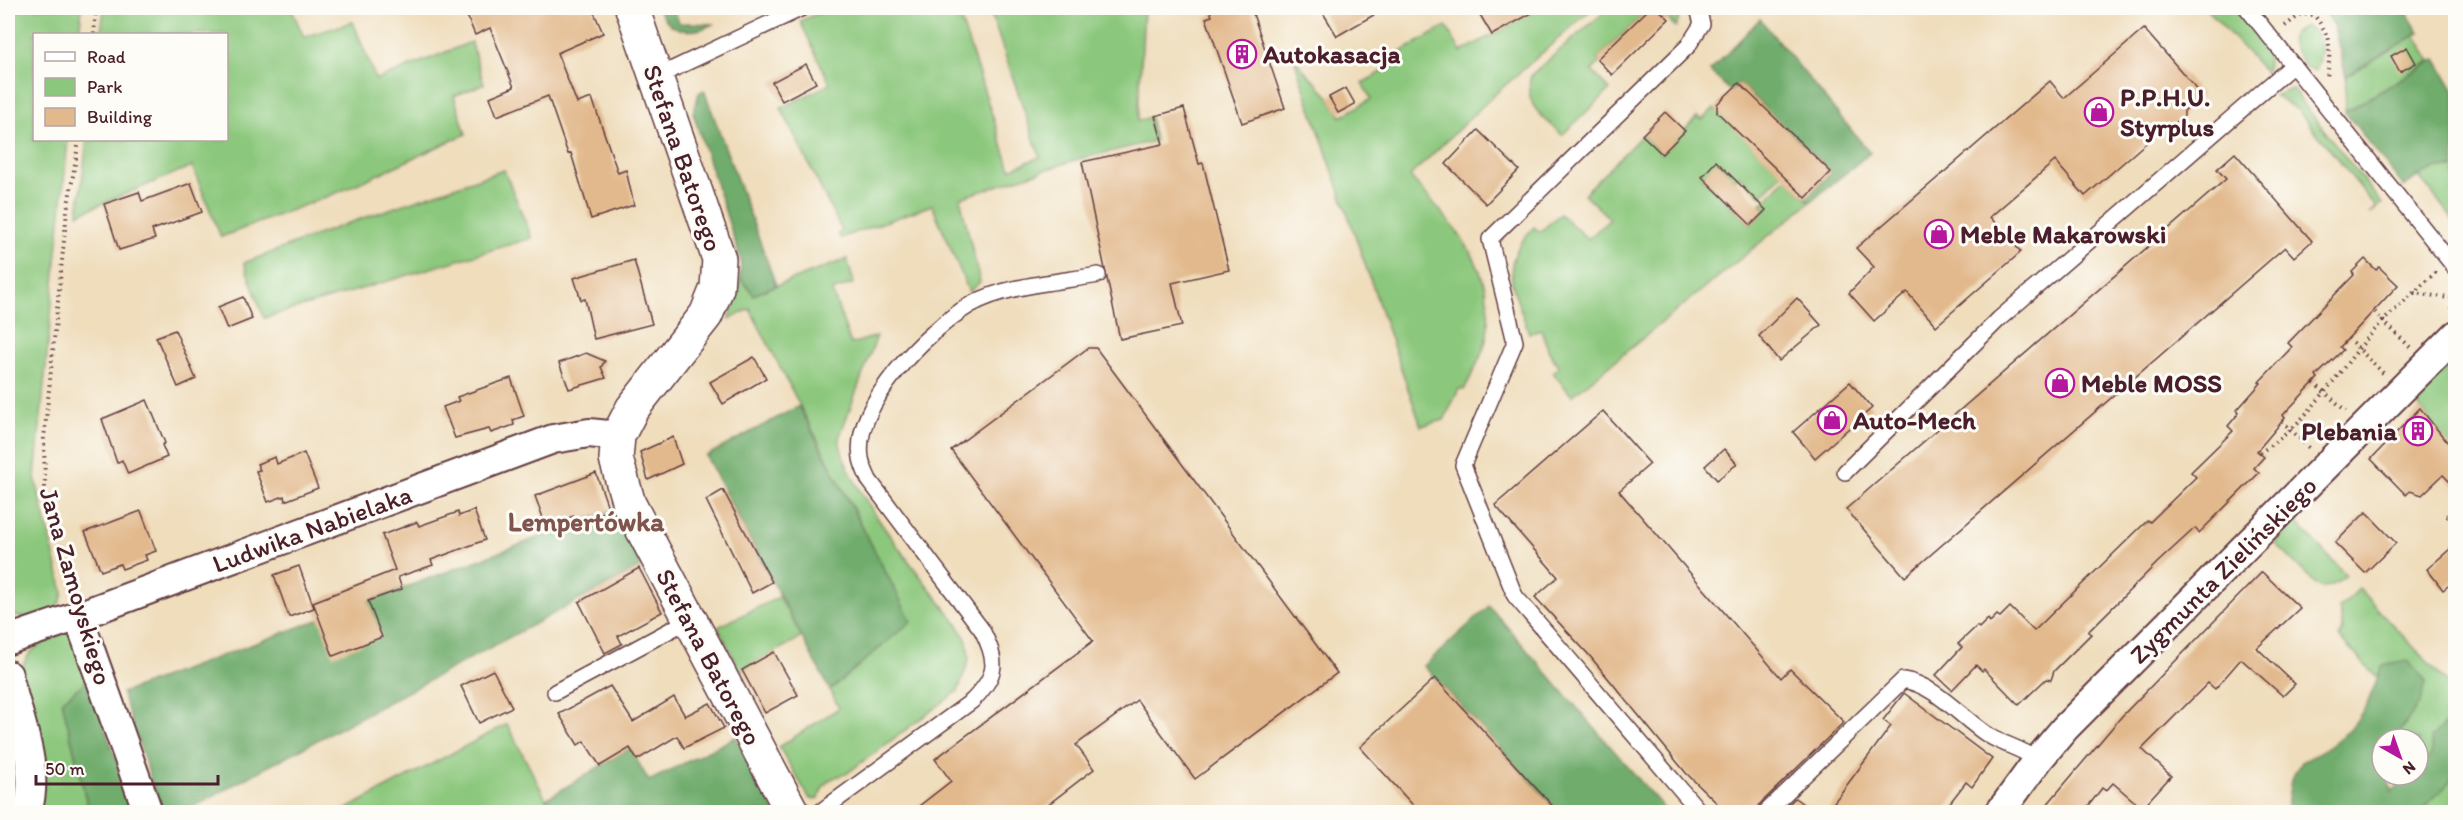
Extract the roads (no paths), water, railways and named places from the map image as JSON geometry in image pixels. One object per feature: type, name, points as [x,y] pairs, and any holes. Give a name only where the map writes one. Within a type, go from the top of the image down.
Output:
[{"type":"street","name":"Stefana Batorego","points":[[632,8],[654,78],[718,259],[717,288],[706,315],[632,409],[618,436],[617,471],[629,504],[792,813]]},
{"type":"street","name":"Zygmunta Zielińskiego","points":[[2000,813],[2038,760],[2074,720],[2456,335]]},
{"type":"street","name":"Ludwika Nabielaka","points":[[8,640],[553,439],[590,433],[618,436]]},
{"type":"street","name":"Jana Zamoyskiego","points":[[78,616],[148,813]]},
{"type":"street","points":[[8,675],[31,772],[32,790],[27,813]]},
{"type":"lane","points":[[654,78],[802,8]]},
{"type":"lane","points":[[1698,8],[1702,24],[1688,46],[1490,238],[1515,342],[1463,465],[1515,596],[1700,813]]},
{"type":"lane","points":[[2247,8],[2456,269]]},
{"type":"lane","points":[[1845,472],[1999,319],[2293,65]]},
{"type":"lane","points":[[820,813],[972,701],[986,687],[993,672],[994,654],[982,630],[869,480],[861,459],[862,433],[873,409],[898,365],[930,335],[971,304],[1017,289],[1098,275]]},
{"type":"lane","points":[[555,692],[689,620]]},
{"type":"lane","points":[[1766,813],[1903,680],[1918,682],[1990,736],[2022,748],[2038,760]]},
{"type":"place","name":"Autokasacja","points":[[1242,54]]},
{"type":"place","name":"P.P.H.U. Styrplus","points":[[2099,112]]},
{"type":"place","name":"Meble Makarowski","points":[[1939,234]]},
{"type":"place","name":"Meble MOSS","points":[[2060,383]]},
{"type":"place","name":"Auto-Mech","points":[[1832,420]]},
{"type":"place","name":"Plebania","points":[[2418,431]]},
{"type":"district","name":"Lempertówka","points":[[586,522]]}]
